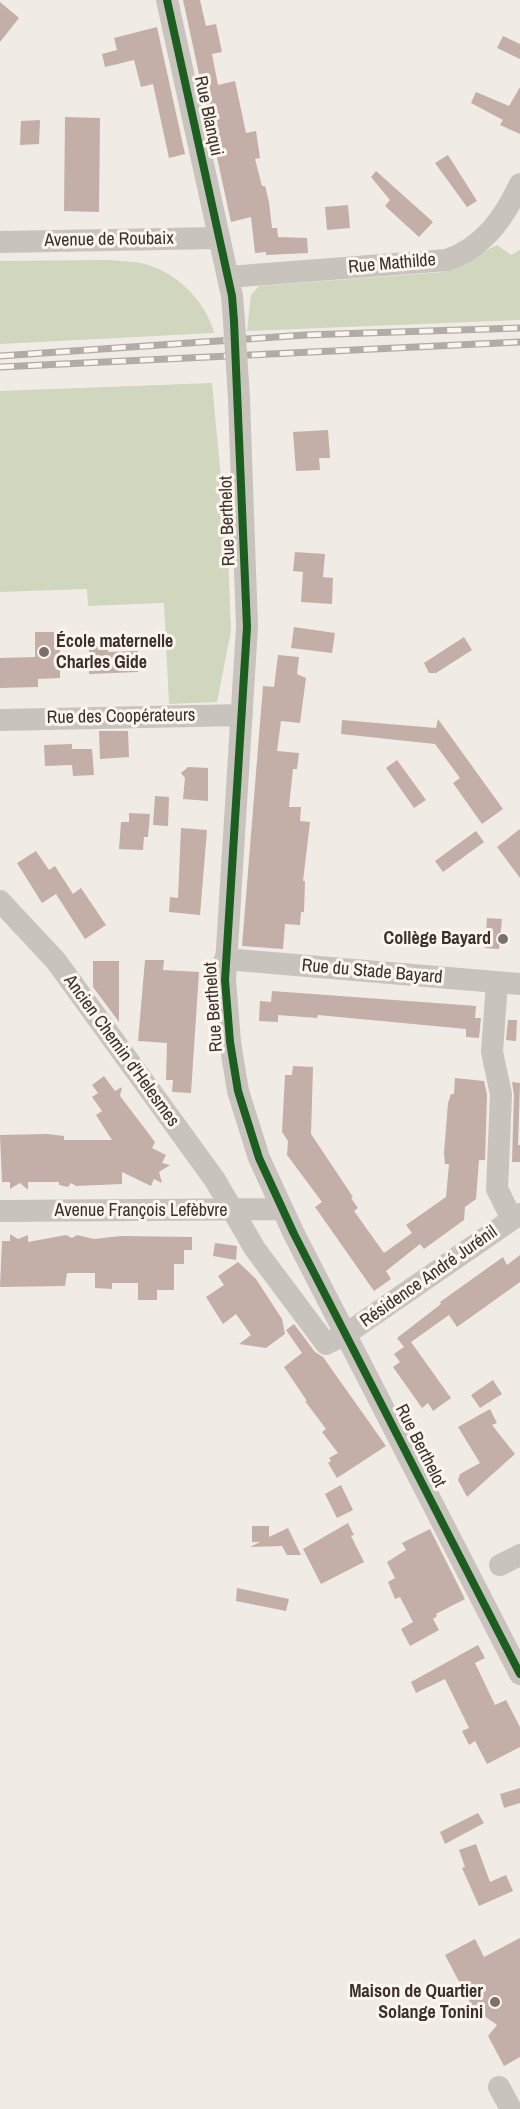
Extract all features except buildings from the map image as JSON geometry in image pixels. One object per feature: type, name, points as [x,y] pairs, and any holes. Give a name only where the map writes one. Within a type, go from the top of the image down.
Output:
[{"type":"street","name":"Rue Blanqui","points":[[167,1],[219,238]]},
{"type":"street","name":"Rue Mathilde","points":[[228,277],[447,260],[468,251],[486,236],[506,212],[520,184]]},
{"type":"street","name":"Avenue de Roubaix","points":[[0,242],[219,238]]},
{"type":"street","name":"Rue Berthelot","points":[[219,238],[228,277],[234,321],[247,627],[225,959],[227,1017],[238,1091],[259,1158],[282,1209],[520,1674]]},
{"type":"street","name":"Rue des Coopérateurs","points":[[0,720],[242,715]]},
{"type":"street","name":"Ancien Chemin d'Helesmes","points":[[0,901],[56,961],[215,1180],[255,1249],[321,1340],[326,1344],[346,1334]]},
{"type":"street","name":"Rue du Stade Bayard","points":[[225,959],[520,984]]},
{"type":"street","name":"Résidence André Jurénil","points":[[346,1334],[516,1216],[501,1201],[497,1189],[501,1094],[492,1052],[497,982]]},
{"type":"street","name":"Avenue François Lefèbvre","points":[[0,1211],[282,1209]]},
{"type":"street","points":[[499,2087],[511,2109]]},
{"type":"green space","points":[[497,245],[511,255],[520,250],[520,320],[247,331],[251,295],[259,286],[443,272]]},
{"type":"green space","points":[[0,261],[136,262],[152,266],[176,279],[204,309],[214,333],[0,344]]},
{"type":"green space","points":[[212,383],[228,553],[231,631],[217,702],[169,704],[164,603],[88,606],[87,589],[0,592],[0,391]]},
{"type":"railway","points":[[0,356],[305,335],[520,328]]},
{"type":"railway","points":[[0,367],[520,342]]},
{"type":"cycle path","points":[[167,0],[232,296],[234,321],[247,627],[225,980],[230,1042],[238,1091],[259,1158],[294,1234],[520,1674]]},
{"type":"place","name":"École maternelle Charles Gide","points":[[44,652]]},
{"type":"place","name":"Collège Bayard","points":[[503,939]]},
{"type":"place","name":"Maison de Quartier Solange Tonini","points":[[495,2002]]}]
